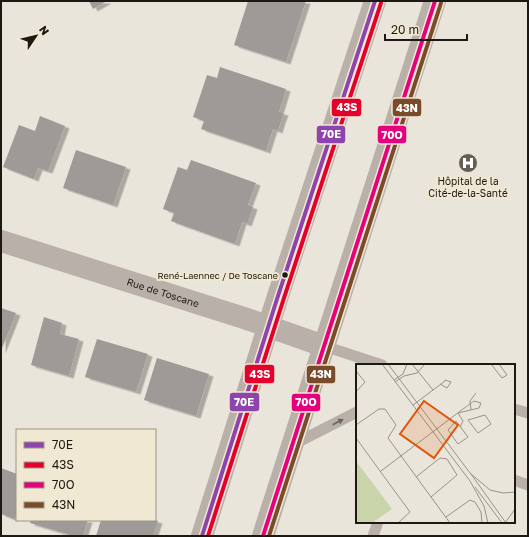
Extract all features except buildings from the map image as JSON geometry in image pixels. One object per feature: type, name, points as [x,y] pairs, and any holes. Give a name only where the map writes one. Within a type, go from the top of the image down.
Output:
[{"type":"street","points":[[202,536],[268,327],[375,1]]},
{"type":"street","points":[[263,536],[435,1]]},
{"type":"street","name":"Rue de Toscane","points":[[1,241],[244,318],[324,346]]},
{"type":"lane","points":[[324,346],[379,364]]},
{"type":"lane","points":[[515,409],[528,413]]},
{"type":"lane","points":[[293,444],[356,412]]},
{"type":"lane","points":[[515,480],[528,485]]},
{"type":"lane","points":[[373,536],[378,523]]},
{"type":"transit line","name":"70E","points":[[202,536],[277,299],[375,1]]},
{"type":"transit line","name":"70O","points":[[263,536],[435,1]]},
{"type":"transit line","name":"43S","points":[[208,536],[283,301],[381,3]]},
{"type":"transit line","name":"43N","points":[[269,536],[441,3]]},
{"type":"place","name":"Hôpital de la Cité-de-la-Santé","points":[[468,163]]},
{"type":"place","name":"René-Laennec / De Toscane","points":[[285,275]]}]
